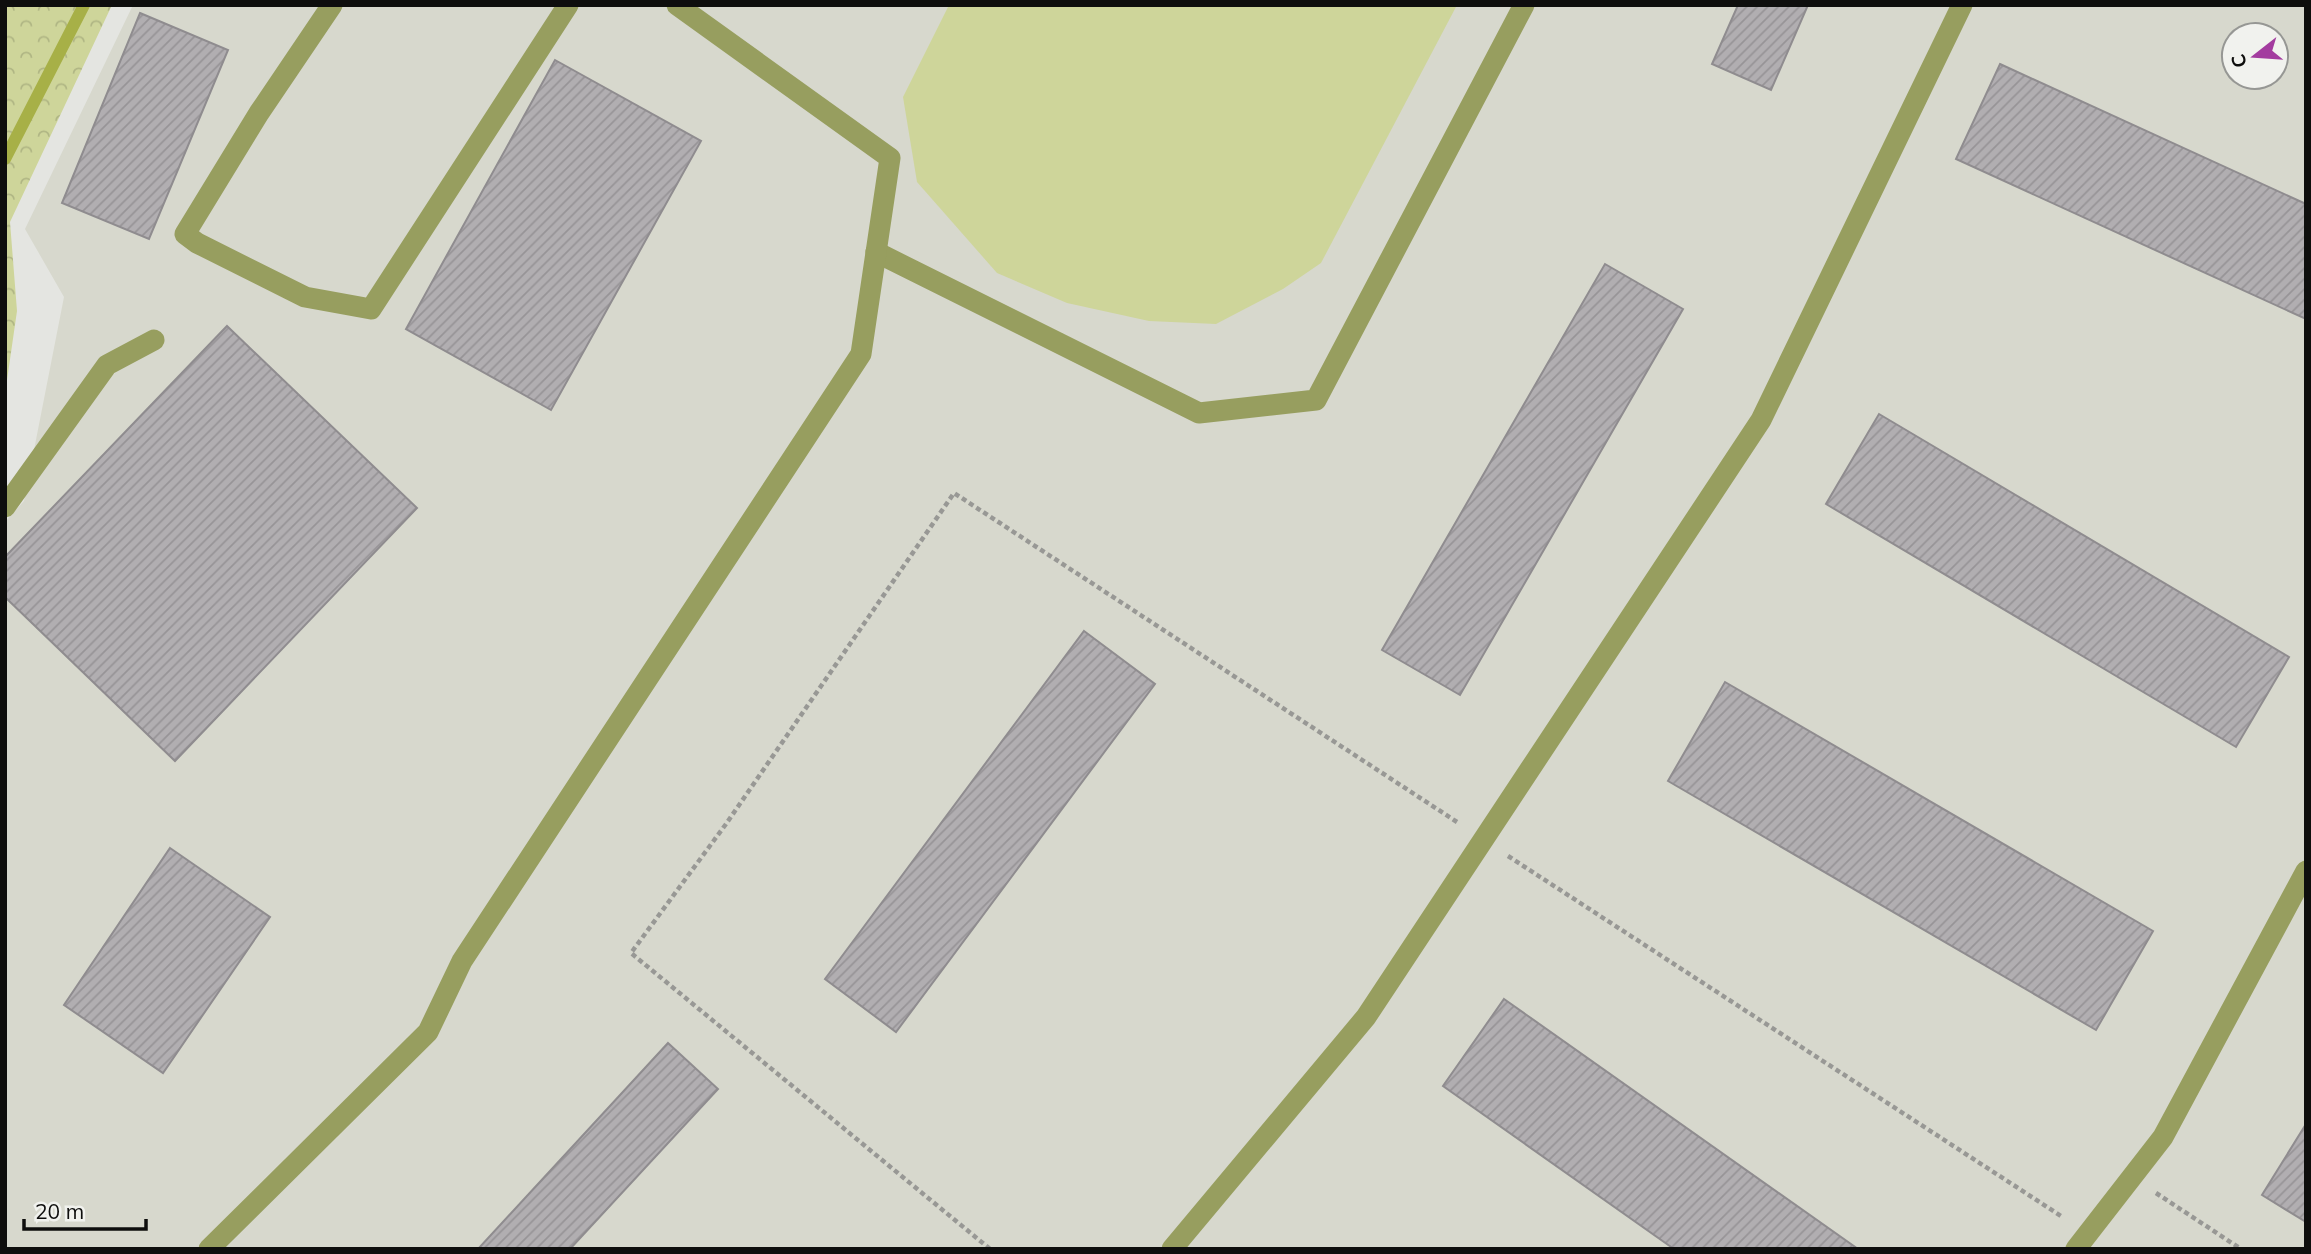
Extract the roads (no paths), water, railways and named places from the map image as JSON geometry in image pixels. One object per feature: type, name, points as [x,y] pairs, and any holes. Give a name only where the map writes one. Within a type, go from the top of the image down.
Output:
[{"type":"lane","points":[[332,5],[259,113],[185,234],[197,243],[305,297],[371,309],[568,5]]},
{"type":"lane","points":[[222,1245],[428,1032],[461,961],[861,354],[890,158],[677,5]]},
{"type":"lane","points":[[876,252],[1199,413],[1316,400],[1524,5]]},
{"type":"lane","points":[[1172,1249],[1366,1017],[1761,420],[1962,5]]},
{"type":"lane","points":[[5,507],[107,365],[154,340]]},
{"type":"lane","points":[[2082,1241],[2163,1137],[2306,871]]},
{"type":"waterway","points":[[5,159],[84,5]]}]
